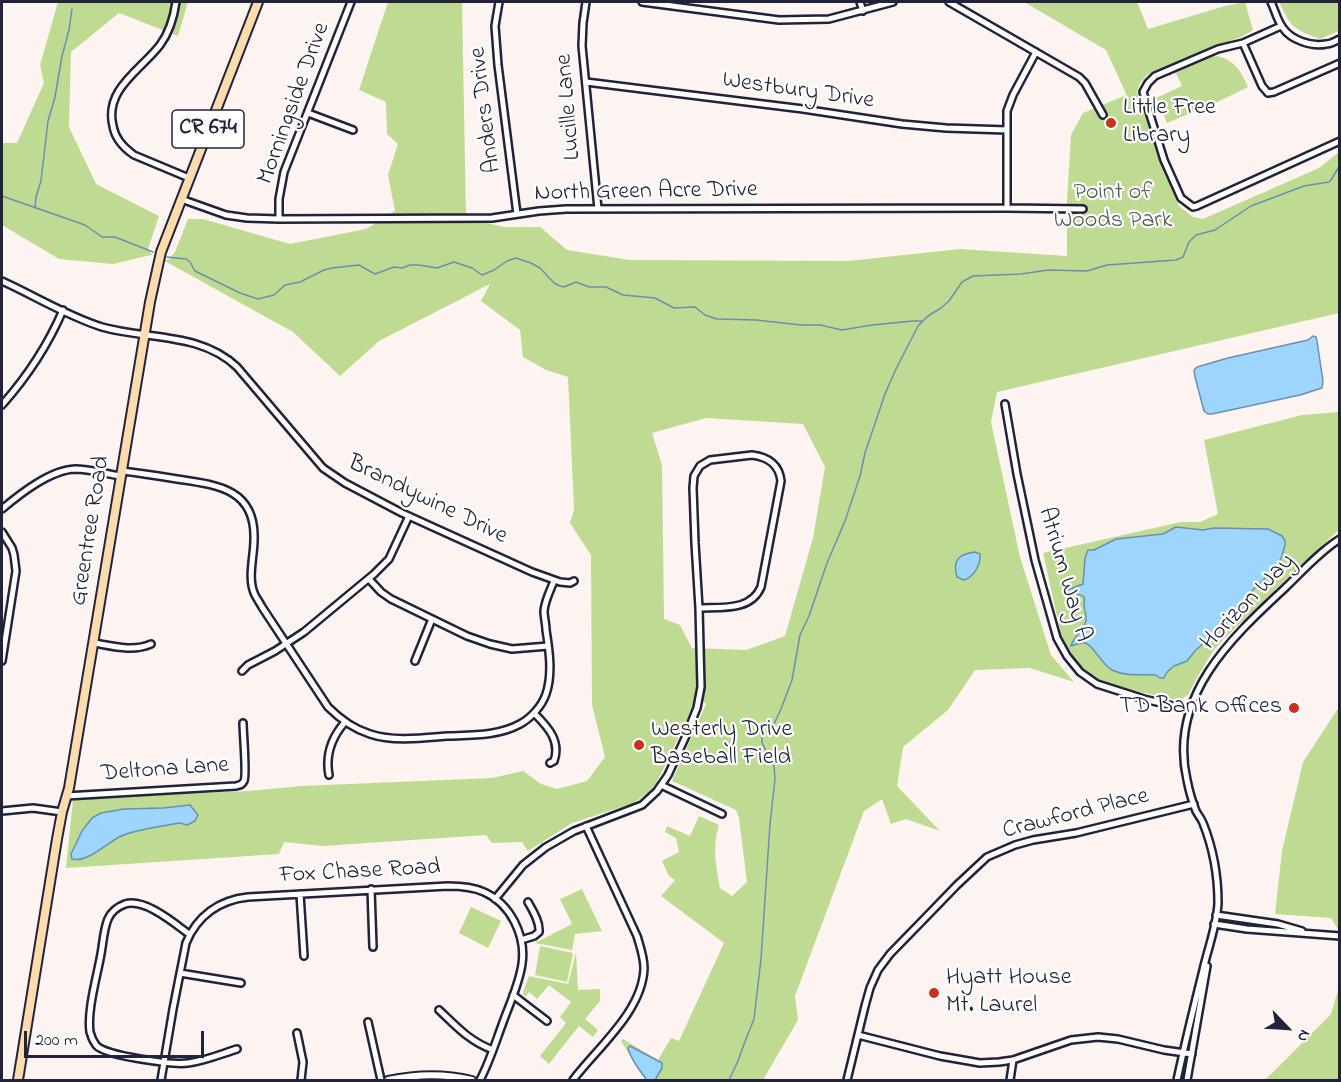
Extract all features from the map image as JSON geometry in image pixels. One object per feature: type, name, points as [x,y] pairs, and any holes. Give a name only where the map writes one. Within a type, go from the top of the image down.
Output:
[{"type":"main road","name":"Greentree Road","points":[[18,1080],[62,812],[69,788],[94,643],[152,290],[163,246],[258,2]]},
{"type":"street","points":[[176,2],[162,42],[124,83],[115,97],[112,122],[115,134],[126,150],[189,178]]},
{"type":"street","name":"Morningside Drive","points":[[279,219],[280,189],[284,172],[351,2]]},
{"type":"street","name":"Anders Drive","points":[[499,2],[495,26],[498,65],[517,214]]},
{"type":"street","name":"Lucille Lane","points":[[586,2],[582,46],[598,209]]},
{"type":"street","points":[[642,2],[674,4],[796,21],[830,19],[893,2]]},
{"type":"street","points":[[860,2],[863,11]]},
{"type":"street","points":[[949,2],[1079,77],[1085,83],[1103,115]]},
{"type":"street","points":[[1271,2],[1286,33],[1315,45],[1325,45],[1340,39]]},
{"type":"street","points":[[1281,26],[1243,43],[1218,49],[1155,76],[1144,88],[1143,92],[1164,160],[1181,198],[1193,207],[1197,206],[1340,141]]},
{"type":"street","points":[[1243,43],[1262,86],[1268,93],[1340,63]]},
{"type":"street","points":[[1007,208],[1007,111],[1035,52]]},
{"type":"street","name":"Westbury Drive","points":[[586,82],[902,124],[1007,130]]},
{"type":"street","points":[[308,113],[353,130]]},
{"type":"street","name":"North Green Acre Drive","points":[[181,199],[226,215],[279,219],[492,218],[566,208],[1083,209]]},
{"type":"street","name":"Brandywine Drive","points":[[2,281],[102,327],[198,344],[212,350],[225,357],[242,373],[323,468],[352,488],[524,569],[554,581],[566,583],[574,581]]},
{"type":"street","points":[[2,405],[38,357],[63,310]]},
{"type":"street","name":"Atrium Way A","points":[[1005,404],[1035,560],[1057,638],[1067,656],[1080,672],[1097,684],[1190,710]]},
{"type":"street","points":[[495,899],[530,859],[555,841],[586,826],[642,805],[662,785],[693,718],[701,687],[694,476],[700,466],[710,460],[743,456],[766,458],[776,466],[782,481],[764,578],[759,592],[753,600],[739,606],[699,608]]},
{"type":"street","points":[[2,509],[40,482],[65,470],[121,474],[226,489],[240,498],[250,511],[254,525],[252,581],[262,607],[323,701],[345,722],[378,736],[395,738],[482,734],[518,725],[534,713],[546,695],[549,679],[545,608],[554,581]]},
{"type":"street","points":[[242,670],[286,644],[369,579],[389,559],[409,516]]},
{"type":"street","points":[[2,532],[12,548],[16,563],[2,659]]},
{"type":"street","name":"Horizon Way","points":[[1211,938],[1216,915],[1215,863],[1187,780],[1184,758],[1185,724],[1200,687],[1223,650],[1276,596],[1340,539]]},
{"type":"street","points":[[369,579],[391,599],[475,639],[512,649],[548,646]]},
{"type":"street","points":[[415,661],[432,619]]},
{"type":"street","points":[[94,643],[133,648],[151,644]]},
{"type":"street","points":[[534,713],[554,738],[556,753],[554,761],[550,763]]},
{"type":"street","points":[[329,775],[331,741],[345,722]]},
{"type":"street","name":"Deltona Lane","points":[[66,796],[241,785],[245,772],[243,723]]},
{"type":"street","points":[[662,785],[722,814]]},
{"type":"street","name":"Crawford Place","points":[[847,1080],[870,988],[878,970],[957,885],[987,857],[1033,840],[1076,833],[1194,804]]},
{"type":"street","points":[[2,811],[33,808],[62,812]]},
{"type":"street","points":[[573,1080],[630,1010],[640,990],[644,967],[637,936],[586,826]]},
{"type":"street","name":"Fox Chase Road","points":[[161,1080],[189,933],[213,908],[230,900],[248,897],[458,886],[476,889],[495,899],[511,915],[521,940],[523,960],[519,979],[480,1080]]},
{"type":"street","points":[[371,889],[373,946]]},
{"type":"street","points":[[300,894],[304,956]]},
{"type":"street","points":[[521,940],[534,936],[540,929],[528,902]]},
{"type":"street","points":[[189,933],[141,904],[123,905],[113,911],[105,929],[92,1003],[90,1026],[93,1039],[104,1051],[178,1064],[192,1063],[237,1049]]},
{"type":"street","points":[[1216,915],[1287,926],[1306,933]]},
{"type":"street","points":[[1214,924],[1247,929],[1340,936]]},
{"type":"street","points":[[1177,1080],[1211,938]]},
{"type":"street","points":[[1187,1080],[1211,938]]},
{"type":"street","points":[[180,973],[241,983]]},
{"type":"street","points":[[513,995],[547,1021]]},
{"type":"street","points":[[438,1010],[476,1043],[493,1050]]},
{"type":"street","points":[[368,1022],[381,1080]]},
{"type":"street","points":[[297,1033],[303,1062],[301,1080]]},
{"type":"street","points":[[858,1035],[960,1060],[989,1063],[1013,1060],[1071,1040],[1098,1037],[1192,1054]]},
{"type":"street","points":[[1010,1080],[1013,1060]]},
{"type":"street","points":[[388,1080],[418,1075],[453,1076],[472,1080]]},
{"type":"green space","points":[[58,2],[188,2],[178,36],[119,13],[71,52],[69,127],[96,184],[159,216],[148,249],[153,256],[113,264],[59,259],[2,225],[2,143],[17,143],[44,83],[40,65]]},
{"type":"green space","name":"Point of Woods Park","points":[[388,2],[462,2],[466,218],[504,227],[540,227],[567,250],[630,260],[848,261],[960,249],[1067,256],[1067,201],[1071,135],[1083,113],[1126,95],[1128,98],[1106,50],[1024,2],[1137,2],[1148,29],[1245,2],[1253,30],[1147,75],[1140,83],[1137,92],[1179,206],[1193,217],[1203,219],[1319,168],[1339,152],[1339,313],[997,392],[991,422],[1020,557],[1051,655],[1074,682],[1030,668],[975,670],[948,710],[903,747],[897,786],[940,831],[906,819],[891,824],[882,799],[864,811],[795,996],[798,1020],[763,1080],[645,1080],[621,1041],[623,1039],[658,1060],[671,1038],[679,1041],[724,943],[661,896],[675,880],[669,876],[662,861],[679,852],[676,838],[665,832],[667,826],[690,836],[699,816],[719,825],[715,849],[720,888],[732,896],[747,882],[736,810],[672,781],[706,704],[700,698],[695,699],[661,774],[646,794],[634,803],[572,823],[528,851],[522,842],[492,843],[486,835],[323,846],[284,842],[279,854],[66,868],[73,799],[492,778],[523,771],[541,784],[557,789],[587,781],[605,757],[592,705],[591,555],[570,523],[574,510],[568,377],[546,370],[523,357],[520,330],[481,301],[490,284],[379,341],[340,376],[293,332],[163,260],[168,260],[175,252],[188,219],[203,219],[290,244],[366,229],[395,211],[388,175],[398,144],[387,134],[386,102],[359,90]],"holes":[[[706,418],[803,424],[825,467],[813,538],[785,636],[746,650],[692,648],[680,625],[664,619],[662,465],[652,433]]]},
{"type":"green space","points":[[1279,2],[1339,2],[1339,31],[1320,39],[1304,33],[1290,22]]},
{"type":"green space","points":[[1218,56],[1237,67],[1248,87],[1197,112],[1167,123],[1156,98],[1182,86],[1175,71],[1209,57]]},
{"type":"green space","points":[[1339,412],[1339,530],[1223,640],[1213,651],[1189,694],[1177,700],[1116,687],[1090,675],[1074,659],[1062,639],[1043,553],[1181,522],[1200,522],[1218,514],[1204,440],[1302,415]]},
{"type":"green space","points":[[1339,707],[1339,931],[1331,918],[1275,914],[1282,851],[1303,762]]},
{"type":"green space","points":[[582,889],[602,931],[575,934],[572,950],[535,943],[572,924],[560,899]]},
{"type":"green space","points":[[471,907],[501,921],[488,948],[459,933]]},
{"type":"green space","points":[[540,946],[573,953],[567,982],[535,975]]},
{"type":"green space","points":[[576,953],[578,990],[600,989],[600,1001],[585,1019],[598,1030],[593,1037],[579,1026],[549,1064],[540,1056],[566,1023],[560,1017],[571,1002],[549,985],[537,999],[529,992],[526,997],[523,992],[529,976],[568,984]]},
{"type":"green space","points":[[1339,987],[1339,1080],[1262,1080],[1267,1078],[1331,1014]]},
{"type":"water","points":[[1313,336],[1317,341],[1322,388],[1212,414],[1204,411],[1195,377],[1194,370],[1197,367],[1308,340]]},
{"type":"water","points":[[1176,527],[1203,530],[1214,528],[1268,529],[1282,536],[1285,545],[1277,566],[1248,595],[1232,618],[1187,661],[1174,666],[1167,672],[1164,678],[1112,670],[1088,644],[1071,646],[1085,624],[1085,599],[1081,595],[1064,593],[1083,584],[1085,558],[1088,550],[1094,550],[1116,539],[1163,534]]},
{"type":"water","points":[[975,552],[980,554],[980,558],[974,573],[964,580],[957,577],[955,566],[958,559],[965,554]]},
{"type":"water","points":[[190,805],[198,815],[195,821],[187,825],[180,823],[132,832],[119,837],[90,856],[72,859],[71,854],[82,831],[92,818],[101,813],[124,809]]},
{"type":"water","points":[[630,1046],[662,1063],[662,1068],[655,1080],[647,1080],[633,1061],[628,1048]]},
{"type":"waterway","points":[[35,208],[41,181],[48,121],[55,97],[72,9]]},
{"type":"waterway","points":[[729,1080],[754,1019],[761,959],[775,779],[774,766],[764,747],[762,737],[774,724],[781,709],[792,680],[800,635],[845,521],[885,394],[918,326],[949,301],[962,282],[973,276],[1021,274],[1048,270],[1087,271],[1107,265],[1176,260],[1183,257],[1189,242],[1196,235],[1215,230],[1251,206],[1304,186],[1329,182],[1340,165]]},
{"type":"waterway","points":[[2,196],[85,225],[102,237],[115,237],[153,252]]},
{"type":"waterway","points":[[167,257],[186,259],[195,271],[240,293],[258,299],[274,295],[285,285],[300,282],[332,268],[359,265],[375,274],[394,267],[419,265],[437,268],[454,262],[472,268],[482,275],[516,258],[540,268],[560,286],[564,287],[576,282],[589,287],[606,287],[623,295],[655,298],[674,308],[695,307],[705,315],[717,319],[820,325],[842,330],[922,321]]},
{"type":"place","name":"Little Free Library","points":[[1111,123]]},
{"type":"place","name":"TD Bank Offices","points":[[1294,708]]},
{"type":"place","name":"Westerly Drive Baseball Field","points":[[639,745]]},
{"type":"place","name":"Hyatt House Mt. Laurel","points":[[934,993]]}]
